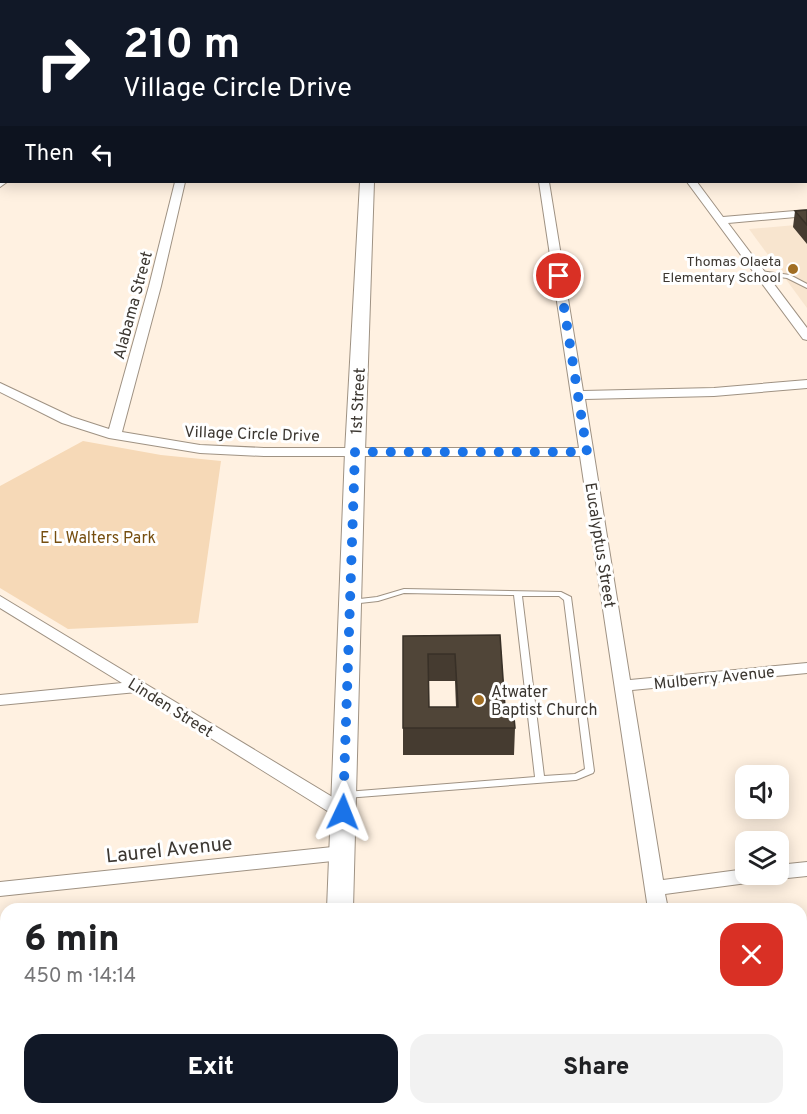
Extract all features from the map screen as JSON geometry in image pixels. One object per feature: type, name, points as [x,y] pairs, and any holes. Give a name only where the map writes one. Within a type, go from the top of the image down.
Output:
[{"type":"street","name":"Alabama Street","points":[[114,435],[155,286],[180,183]]},
{"type":"street","name":"1st Street","points":[[340,903],[355,452],[367,183]]},
{"type":"street","name":"Eucalyptus Street","points":[[544,183],[657,903]]},
{"type":"street","points":[[693,183],[807,336]]},
{"type":"street","points":[[721,220],[807,213]]},
{"type":"street","points":[[578,395],[714,392],[807,384]]},
{"type":"street","name":"Village Circle Drive","points":[[0,387],[67,420],[114,435],[200,449],[587,452]]},
{"type":"street","name":"Linden Street","points":[[0,601],[138,687],[343,804]]},
{"type":"street","name":"Mulberry Avenue","points":[[622,686],[807,668]]},
{"type":"street","points":[[0,700],[138,687]]},
{"type":"street","name":"Laurel Avenue","points":[[0,889],[342,854]]},
{"type":"street","points":[[789,871],[807,869]]},
{"type":"street","points":[[654,888],[735,878]]},
{"type":"lane","points":[[760,273],[788,276],[807,286]]},
{"type":"lane","points":[[343,804],[576,777],[590,771],[568,599],[561,594],[404,591],[378,599],[350,602]]},
{"type":"lane","points":[[518,593],[540,780]]},
{"type":"shaded area","name":"Thomas Olaeta Elementary School","points":[[807,224],[807,308],[749,229]]},
{"type":"green space","name":"E L Walters Park","points":[[83,441],[161,455],[221,461],[198,623],[68,629],[0,588],[0,486]]},
{"type":"building","points":[[807,210],[807,225],[795,211]]},
{"type":"building","points":[[500,635],[505,707],[513,707],[515,728],[403,728],[403,636]],"holes":[[[428,654],[455,654],[458,707],[429,707]]]},
{"type":"place","name":"Thomas Olaeta Elementary School","points":[[793,269]]},
{"type":"place","name":"Atwater Baptist Church","points":[[479,700]]},
{"type":"route","points":[[343,812],[355,452],[587,452],[559,276]]}]
